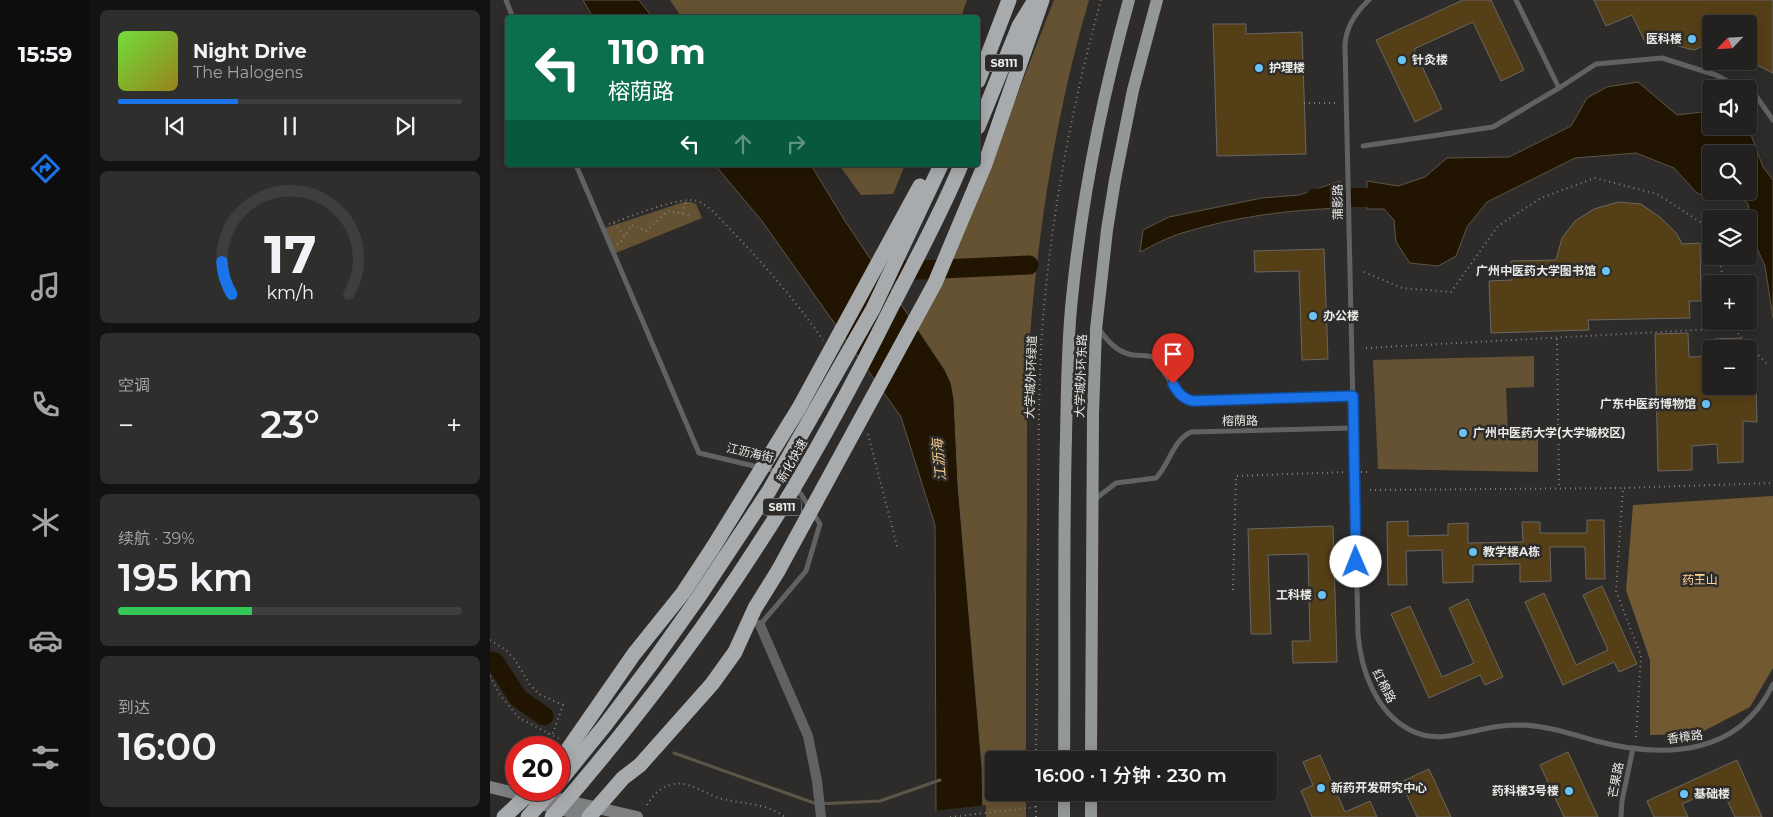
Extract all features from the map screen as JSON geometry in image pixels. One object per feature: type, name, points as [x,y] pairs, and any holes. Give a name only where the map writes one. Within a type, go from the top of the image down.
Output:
[{"type":"highway","points":[[980,56],[1004,0]]},
{"type":"highway","name":"S8111","points":[[980,76],[1009,0]]},
{"type":"highway","name":"S8111","points":[[980,123],[1019,26],[1036,0]]},
{"type":"highway","points":[[590,817],[623,778],[640,765],[712,684],[735,652],[755,608],[778,571],[935,283],[985,164],[1042,0]]},
{"type":"highway","points":[[570,746],[634,654],[683,593],[712,549],[820,372],[931,167]]},
{"type":"highway","name":"新化快速","points":[[570,768],[658,655],[769,491],[873,309],[940,167]]},
{"type":"highway","name":"新化快速","points":[[552,817],[602,758],[678,662],[757,548],[851,387],[961,167]]},
{"type":"highway","points":[[504,817],[521,801]]},
{"type":"highway","points":[[528,817],[542,801]]},
{"type":"main road","name":"大学城外环东路","points":[[1064,751],[1065,481],[1068,355],[1074,279],[1082,215],[1105,92],[1128,0]]},
{"type":"main road","name":"大学城外环东路","points":[[1091,751],[1092,414],[1097,324],[1107,230],[1118,163],[1133,90],[1157,0]]},
{"type":"main road","points":[[490,786],[505,789]]},
{"type":"main road","points":[[539,801],[544,805],[590,817]]},
{"type":"main road","points":[[568,801],[637,817]]},
{"type":"main road","points":[[1064,801],[1064,817]]},
{"type":"main road","points":[[1091,801],[1091,817]]},
{"type":"street","name":"江沥海街","points":[[760,625],[808,736],[820,817]]},
{"type":"lane","points":[[506,0],[512,15]]},
{"type":"lane","name":"蒲影路","points":[[1353,412],[1345,41],[1352,20],[1369,0]]},
{"type":"lane","points":[[1516,0],[1559,88]]},
{"type":"lane","points":[[1363,146],[1493,127],[1596,64],[1662,58],[1716,75],[1725,80]]},
{"type":"lane","points":[[1757,97],[1773,120]]},
{"type":"lane","name":"江沥海街","points":[[577,167],[699,453],[788,474],[820,524],[806,571],[760,625]]},
{"type":"lane","name":"榕荫路","points":[[1097,324],[1107,339],[1119,350],[1131,355],[1153,357],[1167,374],[1177,392],[1190,401],[1353,396]]},
{"type":"lane","name":"红棉路","points":[[1353,412],[1359,644],[1361,658],[1370,685],[1388,714],[1408,729],[1432,737],[1451,737],[1493,727],[1528,726],[1553,729],[1596,741],[1632,748]]},
{"type":"lane","name":"榕荫路","points":[[1092,502],[1116,483],[1156,478],[1164,469],[1181,439],[1191,432],[1354,428]]},
{"type":"lane","name":"香樟路","points":[[1632,748],[1662,750],[1695,748],[1726,737],[1741,726],[1758,709],[1773,684]]},
{"type":"lane","name":"芒果路","points":[[1621,817],[1622,801],[1632,748]]},
{"type":"path","name":"大学城外环绿道","points":[[1036,751],[1038,409],[1046,287],[1054,222],[1071,124],[1101,0]]},
{"type":"path","points":[[1304,103],[1336,103]]},
{"type":"path","points":[[1364,272],[1402,288],[1451,292],[1498,226],[1541,198],[1595,178],[1657,194],[1702,223]]},
{"type":"path","points":[[602,227],[672,203],[687,200],[697,201],[706,206],[762,263],[809,320],[826,344]]},
{"type":"path","points":[[682,213],[687,200]]},
{"type":"path","points":[[611,247],[620,243],[632,225],[646,231],[668,211],[682,213],[691,217]]},
{"type":"path","points":[[614,223],[624,236]]},
{"type":"path","points":[[1366,348],[1702,330]]},
{"type":"path","points":[[1735,330],[1766,363]]},
{"type":"path","points":[[1557,339],[1559,488]]},
{"type":"path","points":[[867,431],[898,550]]},
{"type":"path","points":[[1233,590],[1236,476],[1352,472]]},
{"type":"path","points":[[1361,472],[1371,472]]},
{"type":"path","points":[[1370,490],[1623,488],[1773,483]]},
{"type":"path","points":[[1623,488],[1616,591],[1641,656],[1636,737]]},
{"type":"path","points":[[490,640],[506,650],[515,660],[530,685],[539,694],[563,705],[552,736],[519,718],[500,695],[490,676]]},
{"type":"path","points":[[647,805],[654,794],[660,789],[679,784],[723,799],[754,803],[777,811],[785,817]]},
{"type":"path","points":[[1036,801],[1036,817]]},
{"type":"path","points":[[950,817],[1036,807]]},
{"type":"shaded area","points":[[670,0],[967,0],[962,15],[680,15]]},
{"type":"shaded area","points":[[1054,0],[1089,0],[1070,72],[1048,181],[1031,318],[1027,428],[1026,751],[985,751],[985,801],[1026,801],[1026,817],[983,817],[982,767],[958,485],[954,399],[951,383],[945,370],[912,320],[1016,98]]},
{"type":"shaded area","points":[[840,167],[904,167],[893,194],[861,195]]},
{"type":"shaded area","points":[[684,202],[696,204],[702,218],[616,253],[605,228]]},
{"type":"shaded area","points":[[1534,356],[1534,387],[1506,388],[1508,434],[1538,434],[1538,472],[1378,469],[1373,360]]},
{"type":"green space","name":"药王山","points":[[1773,496],[1773,668],[1750,707],[1698,734],[1650,735],[1650,660],[1626,590],[1633,505]]},
{"type":"water","points":[[583,0],[639,0],[650,15],[592,15]]},
{"type":"water","points":[[1638,82],[1677,115],[1702,112],[1702,135],[1751,135],[1755,145],[1702,145],[1702,195],[1696,192],[1674,168],[1636,153],[1575,158],[1487,202],[1467,227],[1456,256],[1438,266],[1410,263],[1396,242],[1394,220],[1384,209],[1367,209],[1367,181],[1398,186],[1425,177],[1447,158],[1509,157],[1571,126],[1587,98],[1607,87]]},
{"type":"water","points":[[1757,151],[1763,167],[1773,180],[1773,318],[1765,266],[1757,248],[1757,210],[1749,210],[1748,203],[1742,200],[1757,200]]},
{"type":"water","name":"江沥海","points":[[717,167],[812,167],[845,221],[945,370],[951,383],[954,399],[958,485],[982,767],[983,817],[936,817],[935,525],[901,417],[762,221]]},
{"type":"water","points":[[1340,181],[1341,208],[1301,210],[1202,227],[1161,241],[1140,252],[1143,230],[1169,217],[1262,198],[1299,195]]},
{"type":"pier","points":[[986,805],[986,817],[934,817],[934,811]]},
{"type":"building","name":"针灸楼","points":[[1463,0],[1491,0],[1524,70],[1501,81],[1473,22],[1414,49],[1442,109],[1415,122],[1376,40]]},
{"type":"building","name":"医科楼","points":[[1594,0],[1773,0],[1773,73],[1758,66],[1758,15],[1702,15],[1702,47],[1694,50],[1678,46],[1668,36],[1647,46],[1632,15],[1606,26]]},
{"type":"building","name":"护理楼","points":[[1213,24],[1246,24],[1246,34],[1302,32],[1306,154],[1217,156]]},
{"type":"building","name":"广州中医药大学图书馆","points":[[1618,202],[1641,204],[1661,218],[1677,234],[1682,244],[1700,243],[1701,301],[1689,301],[1690,318],[1588,320],[1589,330],[1491,333],[1489,281],[1512,280],[1511,261],[1556,260],[1562,238],[1575,221],[1594,209]]},
{"type":"building","name":"办公楼","points":[[1324,249],[1328,359],[1302,360],[1299,271],[1255,272],[1254,251]]},
{"type":"building","name":"广东中医药博物馆","points":[[1688,333],[1689,357],[1702,356],[1702,395],[1756,395],[1757,422],[1743,421],[1743,462],[1718,463],[1717,444],[1692,446],[1692,470],[1658,471],[1655,334]]},
{"type":"building","points":[[1741,338],[1741,340],[1714,340]]},
{"type":"building","name":"教学楼A栋","points":[[1587,520],[1604,520],[1605,579],[1586,579],[1585,547],[1550,547],[1551,581],[1520,582],[1520,564],[1473,565],[1473,582],[1443,583],[1442,550],[1406,551],[1407,585],[1388,585],[1387,522],[1408,521],[1408,536],[1448,535],[1448,524],[1468,523],[1468,543],[1523,542],[1522,522],[1540,522],[1540,533],[1587,533]]},
{"type":"building","name":"工科楼","points":[[1333,526],[1337,662],[1293,663],[1292,641],[1310,641],[1308,554],[1268,555],[1271,634],[1251,634],[1248,529]]},
{"type":"building","points":[[1602,586],[1637,664],[1619,672],[1614,662],[1563,685],[1525,602],[1544,593],[1576,665],[1608,650],[1583,595]]},
{"type":"building","points":[[1468,599],[1503,677],[1485,685],[1480,675],[1429,698],[1391,614],[1410,606],[1442,677],[1474,663],[1449,608]]},
{"type":"building","name":"药科楼3号楼","points":[[1568,752],[1598,817],[1564,817],[1540,765]]},
{"type":"building","name":"新药开发研究中心","points":[[1320,755],[1345,812],[1370,801],[1377,817],[1312,817],[1301,791],[1313,785],[1303,762]]},
{"type":"building","name":"基础楼","points":[[1737,760],[1762,817],[1735,817],[1721,787],[1682,804],[1688,817],[1654,817],[1647,801]]},
{"type":"building","points":[[1429,769],[1451,817],[1417,817],[1401,782]]},
{"type":"waterway","points":[[1315,198],[1393,197]]},
{"type":"waterway","points":[[876,272],[1029,265]]},
{"type":"waterway","points":[[490,661],[495,662],[518,698],[544,716]]},
{"type":"waterway","points":[[674,753],[817,804],[880,801],[940,780]]},
{"type":"place","name":"医科楼","points":[[1692,39]]},
{"type":"place","name":"针灸楼","points":[[1402,60]]},
{"type":"place","name":"护理楼","points":[[1259,68]]},
{"type":"place","name":"广州中医药大学图书馆","points":[[1606,271]]},
{"type":"place","name":"办公楼","points":[[1313,316]]},
{"type":"place","name":"广东中医药博物馆","points":[[1706,404]]},
{"type":"place","name":"广州中医药大学(大学城校区)","points":[[1463,433]]},
{"type":"place","name":"教学楼A栋","points":[[1473,552]]},
{"type":"place","name":"工科楼","points":[[1322,595]]},
{"type":"place","name":"新药开发研究中心","points":[[1321,788]]},
{"type":"place","name":"药科楼3号楼","points":[[1569,791]]},
{"type":"place","name":"基础楼","points":[[1684,794]]},
{"type":"route","points":[[1173,384],[1177,392],[1187,400],[1193,401],[1353,396],[1356,562]]}]
